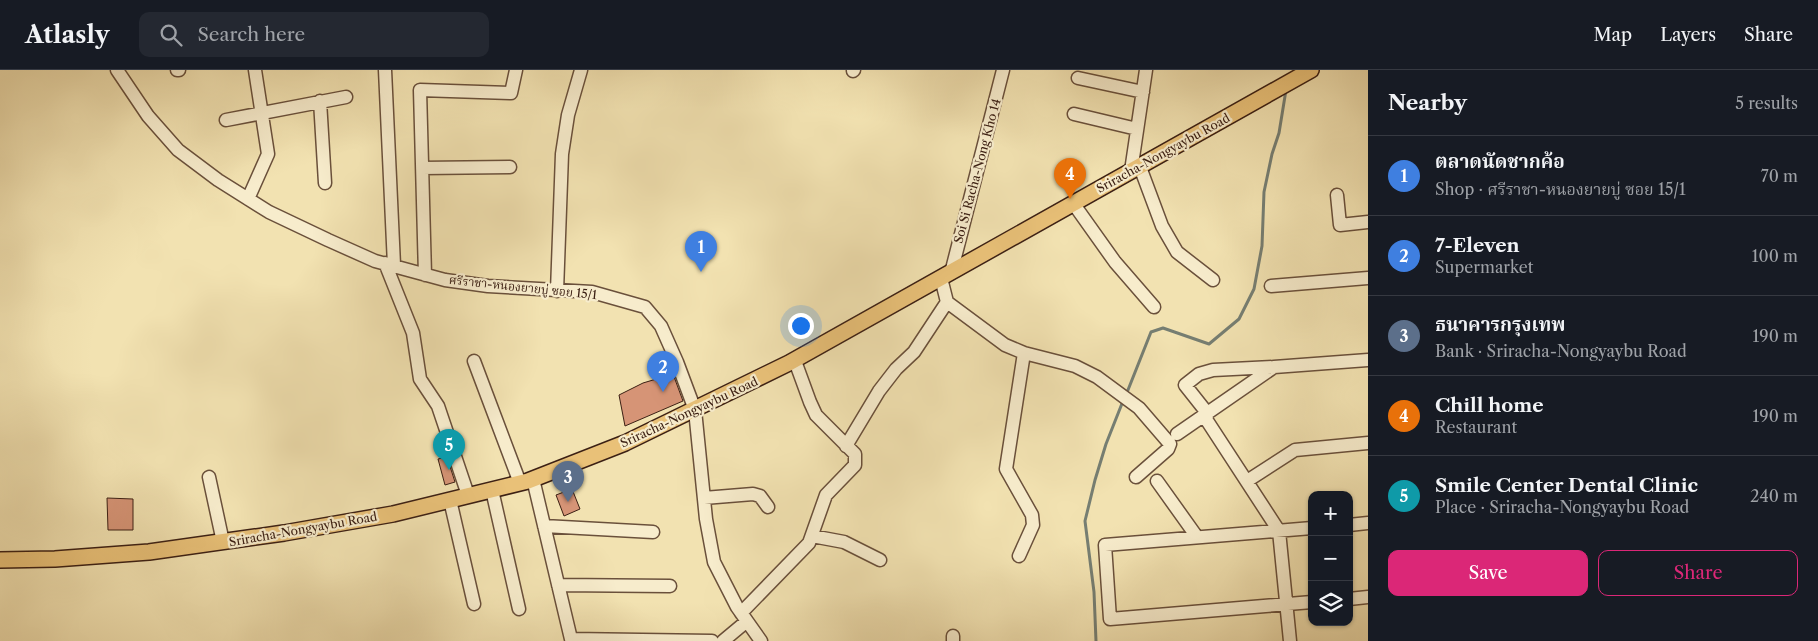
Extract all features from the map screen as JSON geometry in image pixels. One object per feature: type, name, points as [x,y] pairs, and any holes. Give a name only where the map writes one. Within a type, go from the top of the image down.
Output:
[{"type":"main road","name":"Sriracha-Nongyaybu Road","points":[[0,560],[55,559],[149,552],[284,533],[393,514],[527,481],[612,448],[695,410],[794,361],[1312,70]]},
{"type":"street","name":"ศรีราชา-หนองยายบู่ ซอย 15/1","points":[[117,70],[148,116],[178,150],[218,180],[248,199],[270,212],[328,240],[375,261],[425,275],[488,286],[592,292],[645,307],[660,326],[677,362],[695,410],[706,519],[714,562],[744,617],[761,641]]},
{"type":"street","points":[[248,199],[268,154],[254,70]]},
{"type":"street","points":[[385,70],[389,264],[413,333],[420,379],[438,406],[468,495]]},
{"type":"street","points":[[425,275],[420,90],[511,93],[516,70]]},
{"type":"street","points":[[557,290],[562,154],[568,115],[580,70]]},
{"type":"street","name":"Soi Si Racha-Nong Kho 14","points":[[946,276],[1003,70]]},
{"type":"street","points":[[1146,70],[1137,129],[1136,169],[1162,226],[1178,252],[1213,280]]},
{"type":"street","points":[[1078,78],[1143,92]]},
{"type":"street","points":[[226,120],[346,97]]},
{"type":"street","points":[[320,101],[325,183]]},
{"type":"street","points":[[1074,114],[1137,129]]},
{"type":"street","points":[[422,168],[510,167]]},
{"type":"street","points":[[1337,195],[1340,225],[1368,222]]},
{"type":"street","points":[[1074,203],[1116,262],[1154,307]]},
{"type":"street","points":[[846,446],[879,390],[896,369],[914,352],[947,302],[946,276]]},
{"type":"street","points":[[1271,286],[1368,278]]},
{"type":"street","points":[[947,302],[1005,345],[1024,353],[1075,366],[1097,377],[1139,408],[1170,444],[1168,449],[1136,477]]},
{"type":"street","points":[[1018,556],[1033,525],[1032,515],[1006,469],[1024,353]]},
{"type":"street","points":[[1290,641],[1288,604],[1279,531],[1185,385],[1199,374],[1213,370],[1368,360]]},
{"type":"street","points":[[474,361],[527,481],[544,526],[571,639],[712,641]]},
{"type":"street","points":[[723,641],[809,543],[826,495],[854,465],[855,454],[816,415],[794,361]]},
{"type":"street","points":[[1178,434],[1274,367]]},
{"type":"street","points":[[1247,481],[1295,450],[1368,443]]},
{"type":"street","points":[[209,477],[223,542]]},
{"type":"street","points":[[1158,481],[1197,537]]},
{"type":"street","points":[[492,490],[519,609]]},
{"type":"street","points":[[704,498],[753,494],[760,496],[768,507]]},
{"type":"street","points":[[450,500],[474,604]]},
{"type":"street","points":[[1353,525],[1368,523]]},
{"type":"street","points":[[544,526],[653,532]]},
{"type":"street","points":[[1308,528],[1105,544],[1110,619],[1308,602]]},
{"type":"street","points":[[812,536],[844,542],[880,560]]},
{"type":"street","points":[[558,585],[670,586]]},
{"type":"street","points":[[1353,599],[1368,598]]},
{"type":"building","points":[[673,374],[683,401],[625,426],[619,395],[643,383]]},
{"type":"building","points":[[447,457],[455,482],[445,485],[438,459]]},
{"type":"building","points":[[572,489],[580,509],[564,516],[556,495]]},
{"type":"building","points":[[107,498],[133,499],[133,530],[108,530]]},
{"type":"waterway","points":[[1126,395],[1151,332],[1163,328],[1209,344],[1239,319],[1254,289],[1262,246],[1264,192],[1272,154],[1279,133],[1286,90]]},
{"type":"waterway","points":[[1096,641],[1094,592],[1085,521],[1106,444],[1123,401]]},
{"type":"place","name":"Chill home","points":[[1070,199]]},
{"type":"place","name":"ตลาดนัดชากค้อ","points":[[701,272]]},
{"type":"place","name":"7-Eleven","points":[[663,392]]},
{"type":"place","name":"Smile Center Dental Clinic","points":[[449,470]]},
{"type":"place","name":"ธนาคารกรุงเทพ","points":[[568,502]]}]
